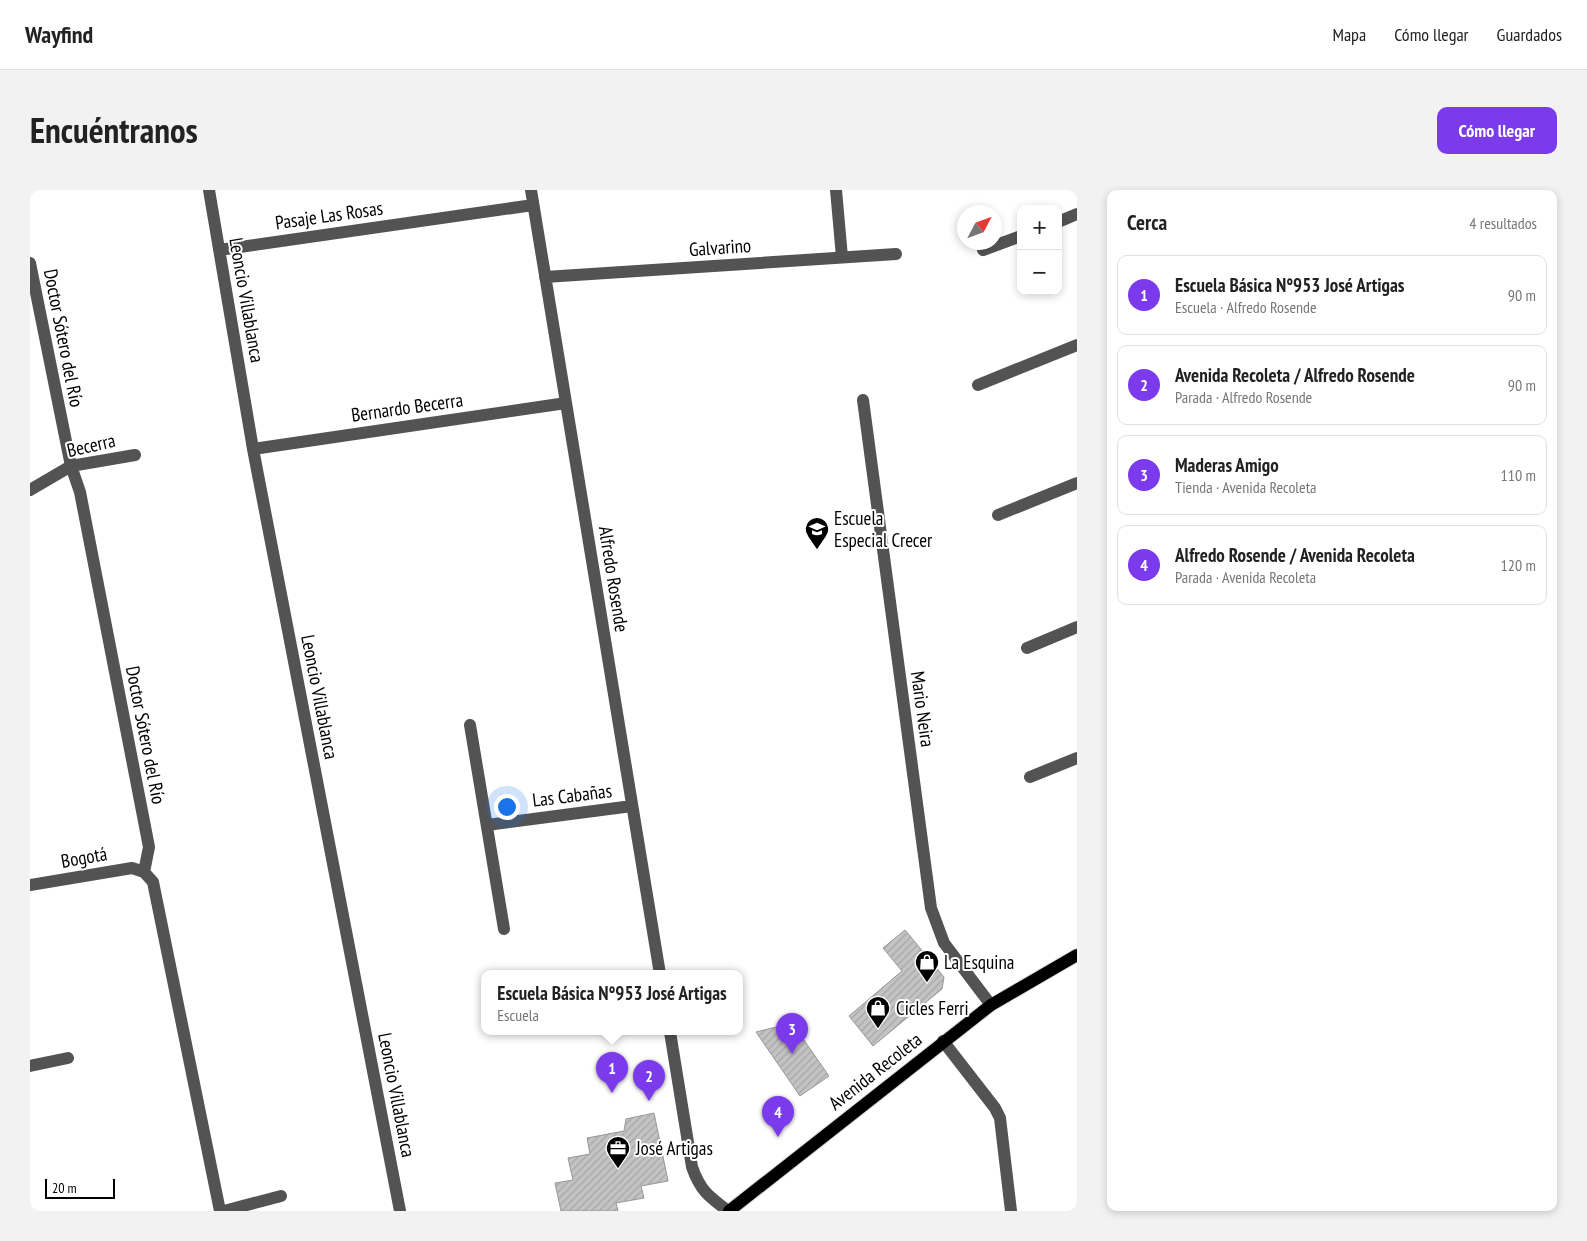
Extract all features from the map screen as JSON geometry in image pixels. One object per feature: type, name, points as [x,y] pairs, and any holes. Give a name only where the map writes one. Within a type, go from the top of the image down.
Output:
[{"type":"main road","name":"Avenida Recoleta","points":[[728,1211],[991,1005],[1077,955]]},
{"type":"street","name":"Leoncio Villablanca","points":[[209,190],[253,449],[400,1211]]},
{"type":"street","name":"Alfredo Rosende","points":[[531,190],[659,970]]},
{"type":"street","points":[[836,190],[842,257]]},
{"type":"street","name":"Pasaje Las Rosas","points":[[219,250],[534,205]]},
{"type":"street","points":[[1062,220],[1077,214]]},
{"type":"street","points":[[1002,243],[1017,237]]},
{"type":"street","name":"Galvarino","points":[[545,277],[896,254]]},
{"type":"street","name":"Doctor Sótero del Río","points":[[30,263],[71,466],[80,492],[149,847],[144,872]]},
{"type":"street","points":[[978,385],[1077,345]]},
{"type":"street","name":"Mario Neira","points":[[863,400],[931,908],[944,944],[991,1005]]},
{"type":"street","name":"Bernardo Becerra","points":[[253,449],[566,402]]},
{"type":"street","name":"Becerra","points":[[30,490],[71,466],[135,455]]},
{"type":"street","points":[[998,515],[1077,483]]},
{"type":"street","points":[[1027,648],[1077,627]]},
{"type":"street","points":[[470,725],[504,929]]},
{"type":"street","points":[[1030,778],[1077,758]]},
{"type":"street","name":"Las Cabañas","points":[[487,825],[632,806]]},
{"type":"street","name":"Bogotá","points":[[30,885],[126,869],[144,872]]},
{"type":"street","points":[[144,872],[155,888],[220,1211]]},
{"type":"street","points":[[670,1035],[692,1167],[698,1185],[706,1194],[728,1211]]},
{"type":"street","points":[[943,1041],[995,1108],[1000,1118],[1011,1211]]},
{"type":"street","points":[[30,1066],[68,1058]]},
{"type":"street","points":[[224,1211],[281,1196]]},
{"type":"building","points":[[905,930],[944,977],[942,989],[873,1046],[849,1016],[902,971],[883,948]]},
{"type":"building","points":[[792,1023],[829,1076],[800,1096],[756,1032]]},
{"type":"building","name":"José Artigas","points":[[654,1113],[668,1181],[641,1186],[644,1198],[616,1203],[618,1211],[561,1211],[555,1183],[573,1180],[568,1158],[590,1154],[587,1138],[624,1131],[626,1119]]},
{"type":"place","name":"Escuela Especial Crecer","points":[[817,550]]},
{"type":"place","name":"La Esquina","points":[[927,983]]},
{"type":"place","name":"Cicles Ferri","points":[[878,1029]]},
{"type":"place","name":"Maderas Amigo","points":[[792,1054]]},
{"type":"place","name":"Escuela Básica N°953 José Artigas","points":[[612,1093]]},
{"type":"place","name":"Avenida Recoleta / Alfredo Rosende","points":[[649,1101]]},
{"type":"place","name":"Alfredo Rosende / Avenida Recoleta","points":[[778,1137]]},
{"type":"place","name":"José Artigas","points":[[618,1169]]}]
